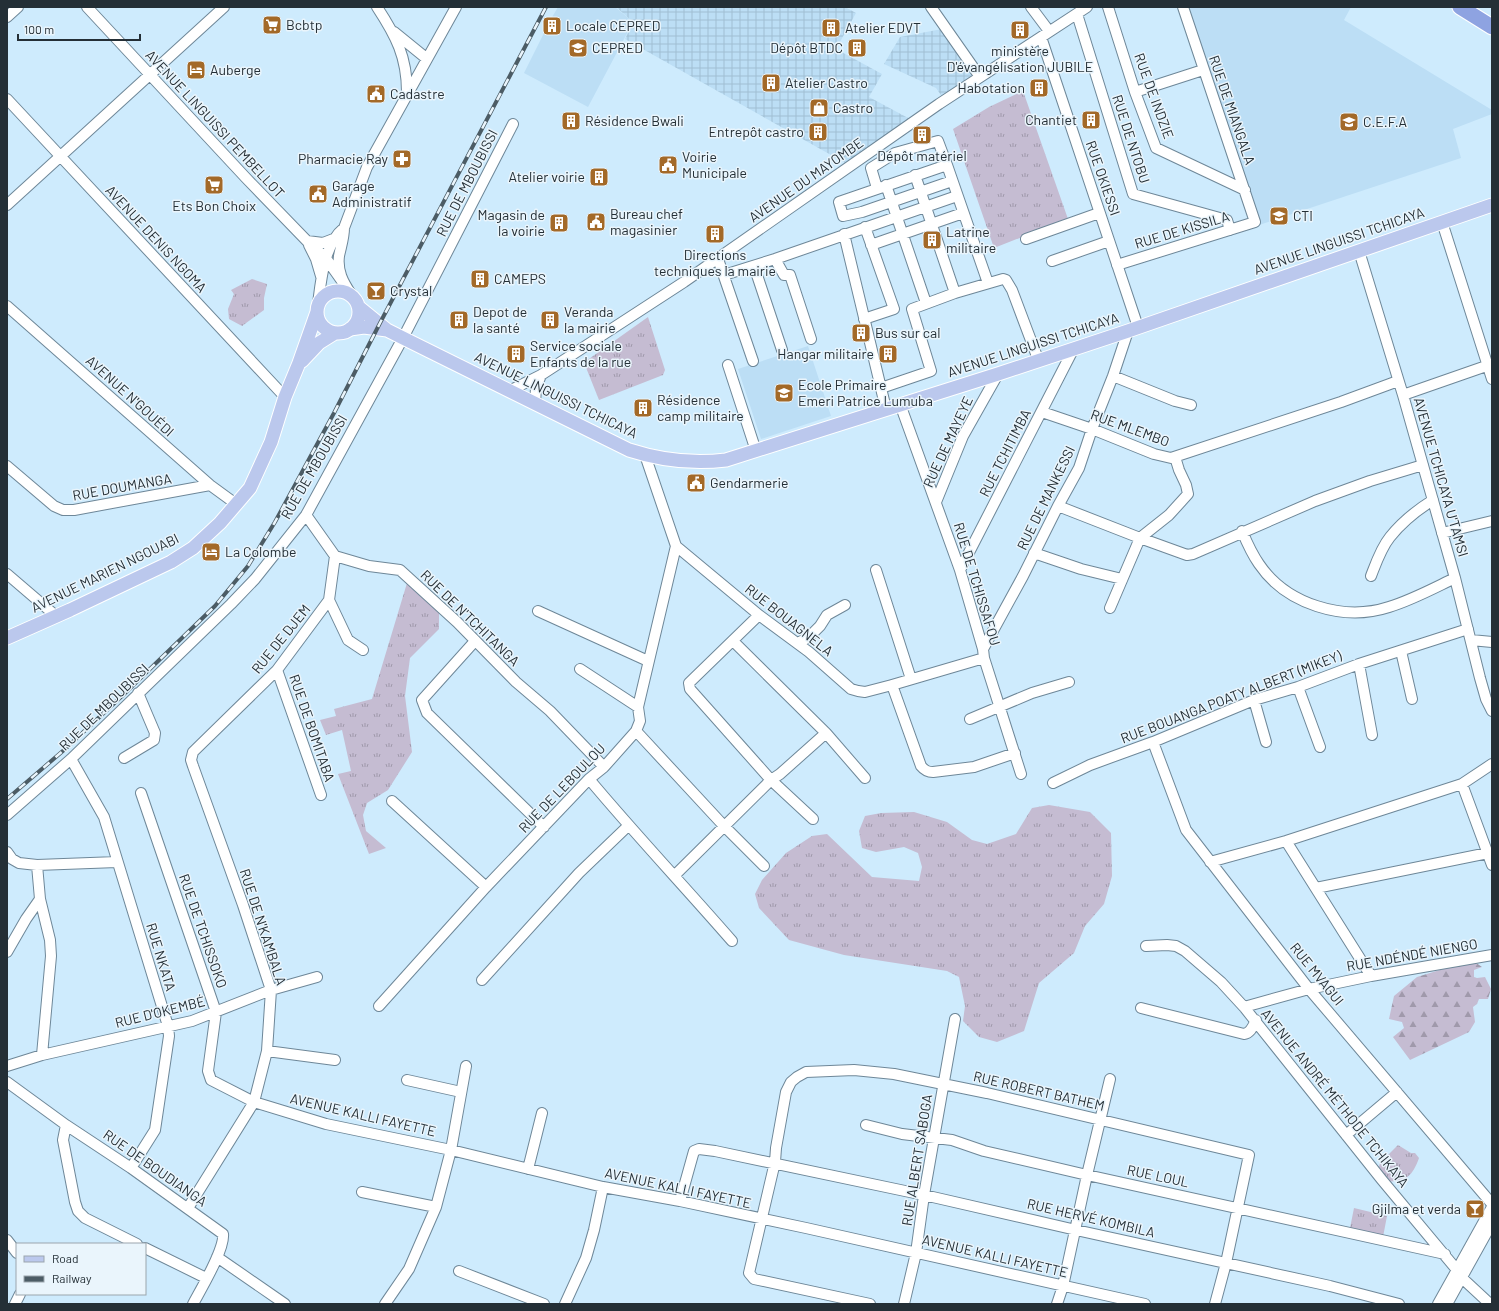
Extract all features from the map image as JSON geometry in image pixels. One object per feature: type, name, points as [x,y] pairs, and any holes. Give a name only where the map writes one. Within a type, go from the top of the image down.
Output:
[{"type":"highway","points":[[1460,7],[1492,27]]},
{"type":"main road","name":"AVENUE LINGUISSI TCHICAYA","points":[[387,330],[629,450],[645,455],[705,462],[726,460],[998,374],[1038,359],[1133,329],[1492,205]]},
{"type":"main road","points":[[335,290],[344,291],[351,294],[357,301],[360,308],[387,330],[364,327],[343,333],[328,331],[322,326],[318,319],[317,308],[322,298],[328,293],[335,290]]},
{"type":"main road","name":"AVENUE MARIEN NGOUABI","points":[[7,638],[171,562],[193,548],[220,523],[250,488],[271,442],[285,397],[299,363],[317,308]]},
{"type":"main road","points":[[350,330],[356,324],[359,317],[360,308]]},
{"type":"main road","name":"AVENUE MARIEN NGOUABI","points":[[299,363],[319,343],[335,333]]},
{"type":"street","points":[[7,17],[18,7]]},
{"type":"street","name":"AVENUE LINGUISSI PEMBELLOT","points":[[87,7],[149,75],[307,241]]},
{"type":"street","points":[[7,205],[224,7]]},
{"type":"street","points":[[377,7],[392,31],[404,62],[407,76],[407,93]]},
{"type":"street","name":"AVENUE MARIEN NGOUABI","points":[[342,281],[338,267],[344,237],[344,228],[367,167],[426,58],[456,7]]},
{"type":"street","points":[[931,7],[980,77]]},
{"type":"street","name":"RUE OKIESSI","points":[[1031,7],[1045,34],[1117,265],[1133,329]]},
{"type":"street","name":"AVENUE DU MAYOMBE","points":[[509,391],[541,375],[718,259],[980,77],[1087,7]]},
{"type":"street","name":"RUE DE INDZIE","points":[[1108,7],[1135,92],[1156,148],[1245,190]]},
{"type":"street","name":"RUE DE MIANGALA","points":[[1183,7],[1255,222]]},
{"type":"street","name":"RUE DE NTOBU","points":[[1077,14],[1133,194],[1227,220],[1230,230]]},
{"type":"street","points":[[392,31],[426,58]]},
{"type":"street","points":[[1135,92],[1203,70]]},
{"type":"street","name":"AVENUE DENIS NGOMA","points":[[7,99],[285,397]]},
{"type":"street","name":"RUE DE MBOUBISSI","points":[[7,815],[70,759],[231,604],[255,579],[306,514],[403,338],[513,124]]},
{"type":"street","points":[[926,304],[892,202],[872,168],[895,153],[938,141],[988,283]]},
{"type":"street","points":[[947,165],[839,202],[843,216],[862,212],[952,181]]},
{"type":"street","points":[[915,175],[954,293]]},
{"type":"street","points":[[724,274],[775,259],[957,196]]},
{"type":"street","points":[[871,245],[963,213]]},
{"type":"street","points":[[1026,239],[1100,213]]},
{"type":"street","name":"RUE DE KISSILA","points":[[1117,265],[1255,222]]},
{"type":"street","points":[[1442,222],[1489,365],[1492,379]]},
{"type":"street","points":[[864,319],[894,309],[865,227]]},
{"type":"street","name":"AVENUE MARIEN NGOUABI","points":[[317,308],[325,258],[339,232],[344,228]]},
{"type":"street","points":[[844,234],[886,409]]},
{"type":"street","points":[[307,241],[323,243],[336,238]]},
{"type":"street","name":"AVENUE MARIEN NGOUABI","points":[[307,241],[325,258],[351,294]]},
{"type":"street","name":"AVENUE MARIEN NGOUABI","points":[[307,241],[316,259],[322,279]]},
{"type":"street","points":[[1052,261],[1109,241]]},
{"type":"street","name":"AVENUE TCHICAYA U'TAMSI","points":[[1359,251],[1403,395],[1456,578],[1486,699],[1492,711]]},
{"type":"street","points":[[718,259],[753,361]]},
{"type":"street","points":[[775,259],[784,275],[790,275],[812,339]]},
{"type":"street","points":[[754,266],[782,350]]},
{"type":"street","points":[[882,388],[931,371],[912,309],[954,293],[1003,279],[1008,282],[1012,290],[1038,359]]},
{"type":"street","name":"AVENUE N'GOUÉDI","points":[[7,306],[210,485],[236,504]]},
{"type":"street","name":"RUE DE MANKESSI","points":[[984,654],[1058,506],[1079,468],[1092,429],[1133,329]]},
{"type":"street","name":"RUE TCHITIMBA","points":[[960,570],[1074,348]]},
{"type":"street","points":[[728,365],[756,451]]},
{"type":"street","points":[[1403,395],[1489,365]]},
{"type":"street","name":"RUE DE MAYEYE","points":[[936,502],[963,436],[998,374]]},
{"type":"street","points":[[535,404],[536,388],[541,375]]},
{"type":"street","points":[[1113,376],[1175,401],[1191,405]]},
{"type":"street","name":"RUE MLEMBO","points":[[1042,412],[1092,429],[1165,457],[1175,456],[1341,402],[1398,381]]},
{"type":"street","name":"RUE DE TCHISSAFOU","points":[[900,404],[960,570],[1021,774]]},
{"type":"street","points":[[645,455],[676,546],[638,707],[640,721],[636,731],[724,826],[764,866]]},
{"type":"street","points":[[1110,608],[1140,538],[1169,515],[1188,494],[1175,456]]},
{"type":"street","points":[[1058,506],[1178,553],[1187,555],[1193,554],[1315,501],[1370,481],[1423,465]]},
{"type":"street","name":"RUE DOUMANGA","points":[[7,466],[54,506],[62,510],[74,510],[210,485]]},
{"type":"street","points":[[1371,576],[1381,552],[1390,537],[1415,512],[1433,500]]},
{"type":"street","points":[[306,514],[335,556]]},
{"type":"street","points":[[1442,533],[1492,521]]},
{"type":"street","points":[[1242,532],[1259,565],[1276,583],[1302,601],[1323,608],[1342,612],[1365,612],[1388,608],[1456,578]]},
{"type":"street","name":"RUE BOUAGNELA","points":[[676,546],[759,615],[798,643],[851,689],[865,692],[892,685],[984,654]]},
{"type":"street","points":[[1034,553],[1081,569],[1122,578]]},
{"type":"street","name":"RUE DE DJEM","points":[[191,760],[193,752],[277,670],[329,600],[335,556]]},
{"type":"street","name":"RUE DE N'TCHITANGA","points":[[335,556],[369,566],[400,570],[516,682],[550,712],[604,767]]},
{"type":"street","points":[[876,570],[911,679]]},
{"type":"street","points":[[7,574],[56,616]]},
{"type":"street","points":[[329,600],[348,640],[363,650]]},
{"type":"street","points":[[798,643],[809,637],[820,626],[827,615],[845,605]]},
{"type":"street","points":[[538,611],[648,661]]},
{"type":"street","points":[[759,615],[689,684],[689,686],[771,780],[813,819]]},
{"type":"street","name":"RUE BOUANGA POATY ALBERT (MIKEY)","points":[[1053,783],[1090,765],[1153,742],[1254,700],[1468,629]]},
{"type":"street","points":[[1471,640],[1492,642]]},
{"type":"street","points":[[475,641],[422,700],[427,713],[544,827]]},
{"type":"street","points":[[733,641],[826,732],[865,778]]},
{"type":"street","points":[[1401,651],[1412,699]]},
{"type":"street","points":[[1359,664],[1372,735]]},
{"type":"street","points":[[580,669],[638,707]]},
{"type":"street","name":"RUE DE BOMITABA","points":[[277,670],[321,795]]},
{"type":"street","points":[[970,719],[1032,693],[1069,682]]},
{"type":"street","points":[[892,685],[921,766],[924,770],[934,772],[974,767],[1015,753]]},
{"type":"street","points":[[1298,686],[1320,747]]},
{"type":"street","points":[[124,758],[154,740],[155,737],[155,733],[138,693]]},
{"type":"street","points":[[1254,700],[1266,742]]},
{"type":"street","name":"RUE DE LEBOULOU","points":[[380,1006],[486,887],[544,827],[588,778],[604,767],[636,731]]},
{"type":"street","points":[[675,875],[771,780],[780,774],[826,732]]},
{"type":"street","name":"RUE MVAGUI","points":[[1153,742],[1186,830],[1309,988],[1492,1204]]},
{"type":"street","name":"RUE NKATA","points":[[70,759],[104,817],[168,1026],[169,1036],[155,1130],[131,1168]]},
{"type":"street","name":"RUE DE N'KAMBALA","points":[[188,1208],[254,1102],[267,1051],[271,990],[191,760]]},
{"type":"street","points":[[1210,862],[1286,841],[1462,784],[1492,764]]},
{"type":"street","points":[[588,778],[628,826],[675,875],[732,941]]},
{"type":"street","points":[[1462,784],[1492,865]]},
{"type":"street","name":"RUE DE TCHISSOKO","points":[[141,794],[216,1012],[208,1071],[212,1080]]},
{"type":"street","points":[[392,801],[486,887]]},
{"type":"street","points":[[482,980],[578,873],[628,826]]},
{"type":"street","points":[[1286,841],[1372,976]]},
{"type":"street","points":[[7,852],[12,859],[19,863],[37,865],[117,862]]},
{"type":"street","points":[[1316,888],[1488,853]]},
{"type":"street","points":[[37,865],[40,899],[50,940],[51,956],[42,1055]]},
{"type":"street","points":[[7,952],[26,919],[40,899]]},
{"type":"street","name":"AVENUE ANDRÉ MÉTHODE TCHIKAYA","points":[[1146,946],[1172,946],[1185,951],[1221,982],[1256,1020],[1382,1180],[1445,1254],[1460,1274],[1490,1304]]},
{"type":"street","name":"RUE NDÉNDÉ NIENGO","points":[[1244,1006],[1309,988],[1492,955]]},
{"type":"street","name":"RUE D'OKEMBÉ","points":[[7,1066],[42,1055],[192,1021],[271,990],[317,976]]},
{"type":"street","points":[[1141,1008],[1244,1034],[1251,1030],[1256,1020]]},
{"type":"street","name":"RUE ALBERT SABOGA","points":[[904,1304],[916,1253],[924,1194],[955,1019]]},
{"type":"street","points":[[267,1051],[335,1060]]},
{"type":"street","points":[[385,1304],[409,1269],[436,1207],[451,1150],[466,1066]]},
{"type":"street","name":"RUE ROBERT BATHEM","points":[[870,1304],[754,1279],[749,1273],[775,1162],[786,1092],[796,1076],[806,1072],[821,1070],[854,1070],[888,1073],[987,1093],[1249,1155],[1250,1158],[1238,1208]]},
{"type":"street","points":[[1057,1304],[1063,1286],[1110,1079]]},
{"type":"street","name":"AVENUE KALLI FAYETTE","points":[[212,1080],[254,1102],[326,1124],[451,1150],[603,1187],[680,1201],[1145,1304]]},
{"type":"street","points":[[407,1080],[461,1092]]},
{"type":"street","name":"RUE DE BOUDIANGA","points":[[7,1082],[66,1125],[131,1168],[223,1234],[223,1242],[217,1257],[193,1304]]},
{"type":"street","points":[[1346,1135],[1397,1092]]},
{"type":"street","points":[[528,1169],[542,1113]]},
{"type":"street","points":[[66,1125],[63,1140],[78,1211],[85,1218],[135,1243]]},
{"type":"street","name":"RUE LOUL","points":[[866,1125],[902,1134],[952,1140],[984,1151],[1087,1175],[1445,1254]]},
{"type":"street","name":"RUE HERVÉ KOMBILA","points":[[680,1201],[693,1153],[697,1149],[715,1151],[775,1162],[924,1194],[1076,1230],[1330,1286],[1399,1304]]},
{"type":"street","points":[[565,1304],[586,1258],[594,1230],[603,1187]]},
{"type":"street","points":[[362,1192],[436,1207]]},
{"type":"street","points":[[1447,1304],[1492,1207]]},
{"type":"street","points":[[1215,1304],[1238,1208]]},
{"type":"street","points":[[1438,1304],[1460,1274],[1492,1224]]},
{"type":"street","points":[[7,1240],[16,1252]]},
{"type":"street","points":[[146,1248],[206,1278]]},
{"type":"street","points":[[217,1257],[285,1304]]},
{"type":"street","points":[[459,1271],[544,1304]]},
{"type":"street","points":[[15,1304],[20,1295]]},
{"type":"shaded area","name":"CEPRED","points":[[558,7],[615,7],[633,22],[588,107],[524,73]]},
{"type":"shaded area","points":[[616,7],[845,7],[856,13],[836,49],[882,74],[869,97],[910,119],[860,152],[850,163],[847,164],[625,39],[633,22]]},
{"type":"shaded area","name":"C.E.F.A","points":[[1188,7],[1351,7],[1344,20],[1492,110],[1492,114],[1453,129],[1461,158],[1259,225]]},
{"type":"shaded area","points":[[942,29],[976,75],[943,98],[936,88],[884,64],[900,37]]},
{"type":"shaded area","name":"Ecole Primaire Emeri Patrice Lumuba","points":[[808,346],[831,416],[761,439],[738,369]]},
{"type":"green space","points":[[1023,91],[1068,219],[994,248],[953,129],[989,107]]},
{"type":"green space","points":[[252,279],[267,284],[264,298],[264,310],[242,326],[229,319],[228,309],[234,294],[231,290]]},
{"type":"green space","points":[[648,317],[665,370],[663,375],[599,400],[585,365],[586,361]]},
{"type":"green space","points":[[407,583],[439,612],[439,629],[410,658],[405,696],[412,752],[388,790],[367,803],[363,815],[366,831],[386,848],[369,854],[338,774],[351,771],[342,730],[326,735],[320,720],[336,716],[334,709],[372,699]]},
{"type":"green space","points":[[1049,805],[1090,812],[1111,833],[1112,876],[1104,904],[1085,926],[1074,953],[1039,983],[1024,1031],[997,1042],[979,1037],[963,1021],[965,1006],[959,977],[947,971],[844,955],[789,940],[759,908],[755,894],[762,880],[786,853],[812,836],[827,834],[872,877],[919,881],[922,867],[918,853],[904,847],[876,852],[862,848],[859,831],[865,816],[881,813],[914,812],[947,822],[972,840],[987,844],[1016,834],[1032,808]]},
{"type":"green space","points":[[1472,960],[1482,967],[1474,970],[1474,977],[1485,977],[1491,989],[1488,999],[1479,999],[1477,1004],[1473,1007],[1475,1022],[1469,1032],[1410,1060],[1393,1037],[1404,1028],[1402,1022],[1389,1019],[1394,996],[1417,977]]},
{"type":"green space","points":[[1398,1145],[1411,1153],[1415,1153],[1419,1158],[1414,1169],[1404,1179],[1387,1182],[1378,1170],[1380,1163]]},
{"type":"green space","points":[[1354,1208],[1387,1216],[1383,1237],[1350,1228]]},
{"type":"railway","points":[[7,799],[64,750],[122,696],[215,606],[248,566],[275,522],[334,413],[546,7]]},
{"type":"place","name":"Bcbtp","points":[[272,25]]},
{"type":"place","name":"Locale CEPRED","points":[[552,26]]},
{"type":"place","name":"Atelier EDVT","points":[[831,28]]},
{"type":"place","name":"ministère D'évangélisation JUBILE","points":[[1020,30]]},
{"type":"place","name":"CEPRED","points":[[578,48]]},
{"type":"place","name":"Dépôt BTDC","points":[[857,48]]},
{"type":"place","name":"Auberge","points":[[196,70]]},
{"type":"place","name":"Atelier Castro","points":[[771,83]]},
{"type":"place","name":"Habotation","points":[[1039,88]]},
{"type":"place","name":"Cadastre","points":[[376,94]]},
{"type":"place","name":"Castro","points":[[819,108]]},
{"type":"place","name":"Chantiet","points":[[1091,120]]},
{"type":"place","name":"Résidence Bwali","points":[[571,121]]},
{"type":"place","name":"C.E.F.A","points":[[1349,122]]},
{"type":"place","name":"Entrepôt castro","points":[[818,132]]},
{"type":"place","name":"Dépôt matériel","points":[[922,135]]},
{"type":"place","name":"Pharmacie Ray","points":[[402,159]]},
{"type":"place","name":"Voirie Municipale","points":[[668,165]]},
{"type":"place","name":"Atelier voirie","points":[[599,177]]},
{"type":"place","name":"Ets Bon Choix","points":[[214,185]]},
{"type":"place","name":"Garage Administratif","points":[[318,194]]},
{"type":"place","name":"CTI","points":[[1279,216]]},
{"type":"place","name":"Bureau chef magasinier","points":[[596,222]]},
{"type":"place","name":"Magasin de la voirie","points":[[559,223]]},
{"type":"place","name":"Directions techniques la mairie","points":[[715,234]]},
{"type":"place","name":"Latrine militaire","points":[[932,240]]},
{"type":"place","name":"CAMEPS","points":[[480,279]]},
{"type":"place","name":"Crystal","points":[[376,291]]},
{"type":"place","name":"Depot de la santé","points":[[459,320]]},
{"type":"place","name":"Veranda la mairie","points":[[550,320]]},
{"type":"place","name":"Bus sur cal","points":[[861,333]]},
{"type":"place","name":"Service sociale Enfants de la rue","points":[[516,354]]},
{"type":"place","name":"Hangar militaire","points":[[888,354]]},
{"type":"place","name":"Ecole Primaire Emeri Patrice Lumuba","points":[[784,393]]},
{"type":"place","name":"Résidence camp militaire","points":[[643,408]]},
{"type":"place","name":"Gendarmerie","points":[[696,483]]},
{"type":"place","name":"La Colombe","points":[[211,552]]},
{"type":"place","name":"Gjilma et verda","points":[[1475,1209]]}]
